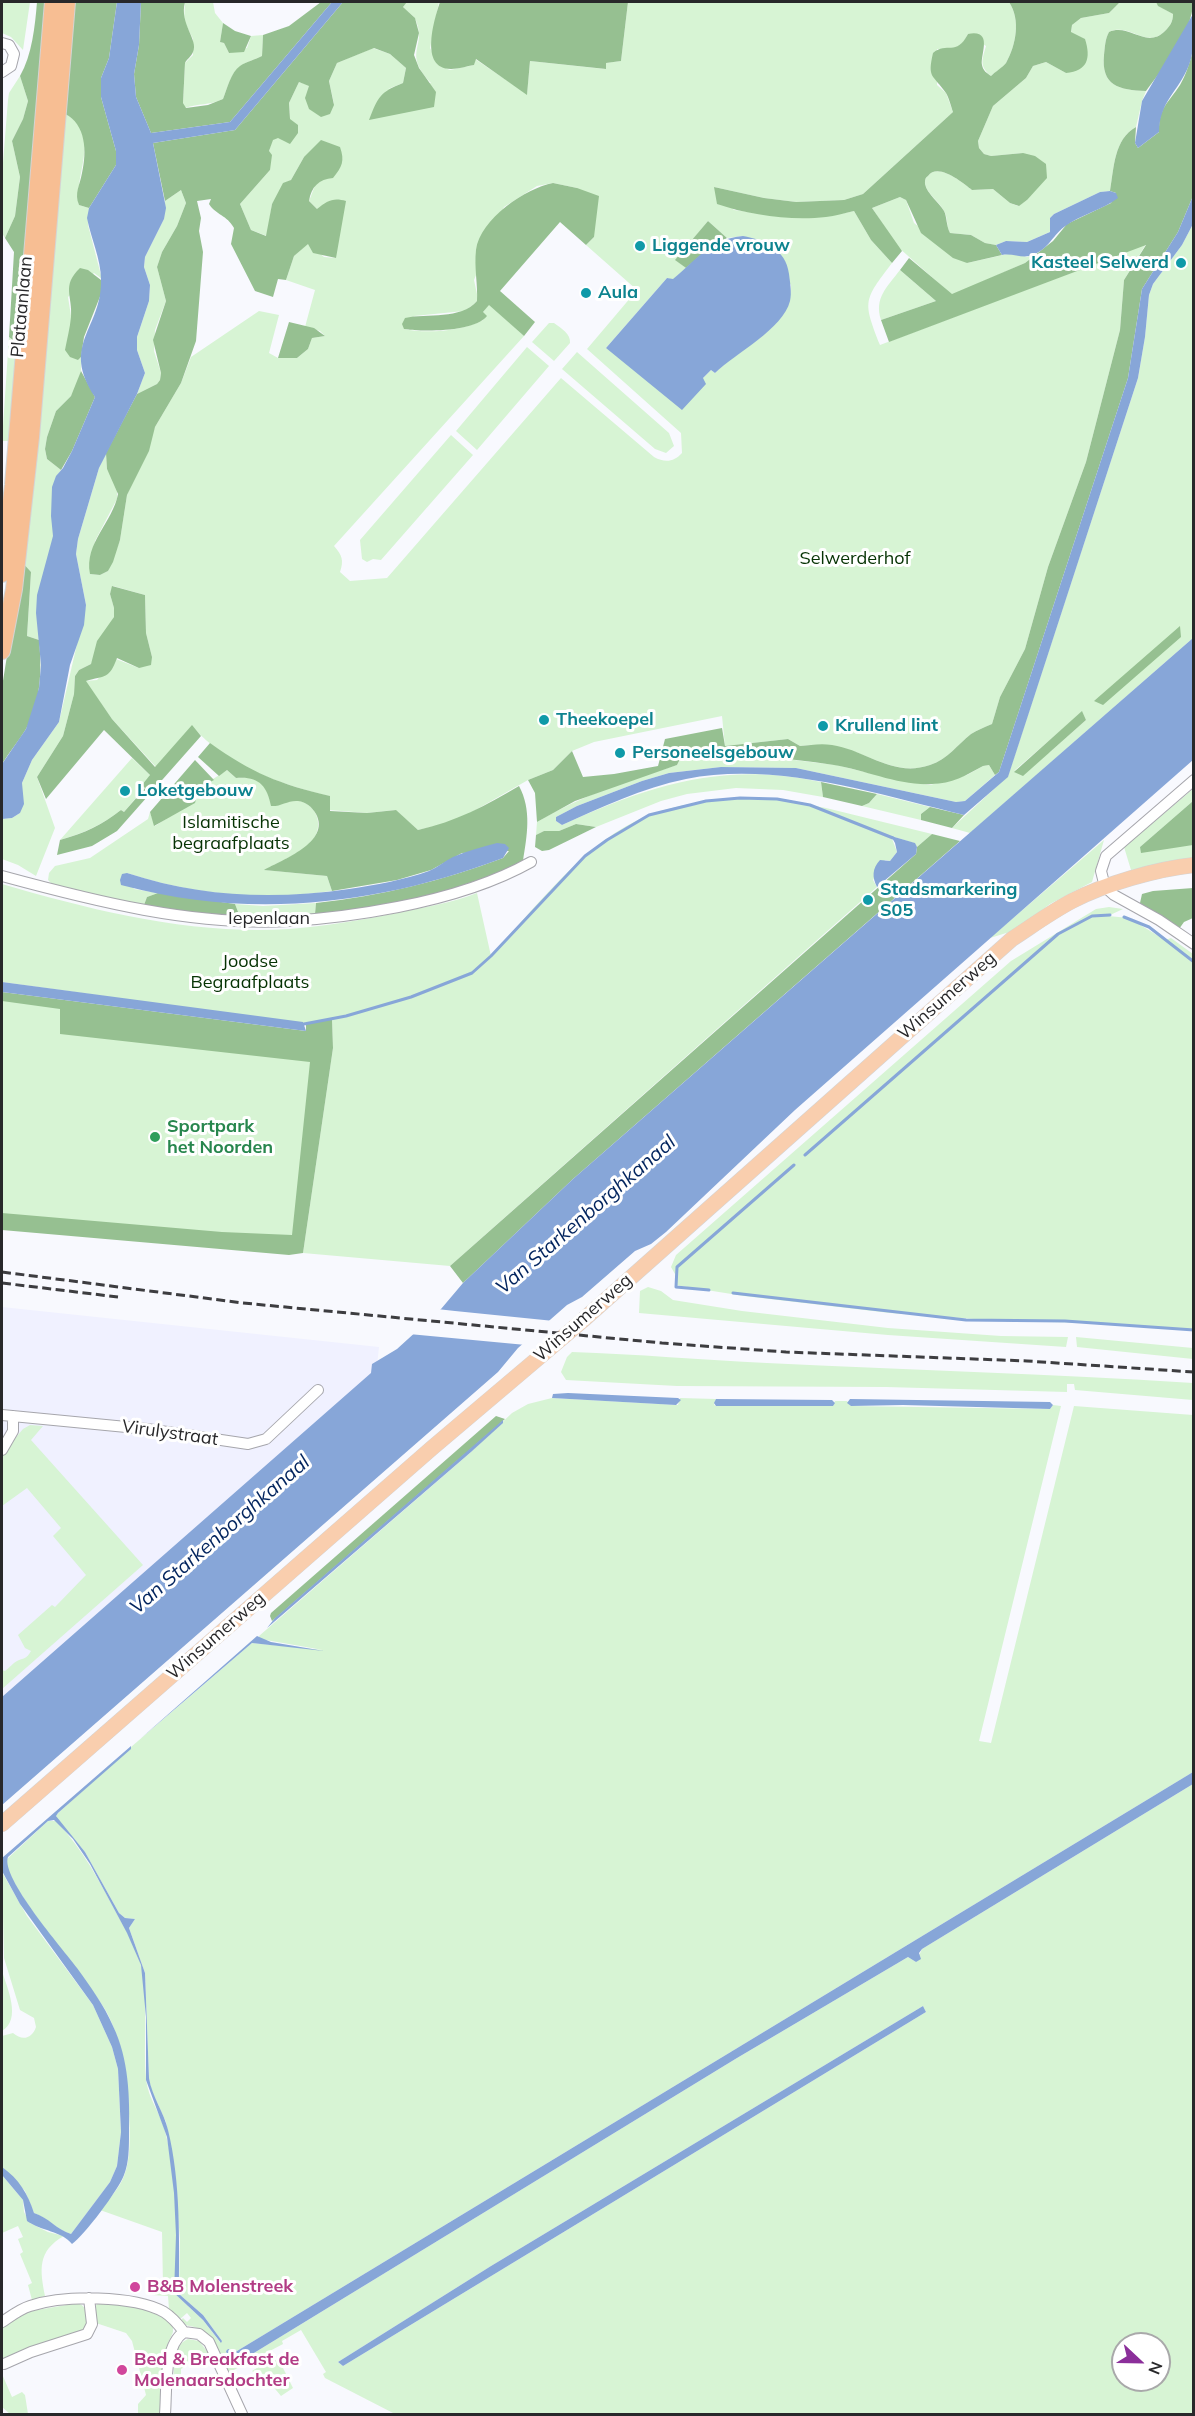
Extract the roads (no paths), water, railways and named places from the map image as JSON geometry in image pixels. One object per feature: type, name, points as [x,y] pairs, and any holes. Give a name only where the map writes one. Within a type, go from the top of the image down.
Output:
[{"type":"highway","name":"Plataanlaan","points":[[2,574],[14,475],[53,2]]},
{"type":"highway","name":"Plataanlaan","points":[[2,651],[17,566],[31,437],[67,2]]},
{"type":"main road","name":"Winsumerweg","points":[[2,1824],[423,1455],[582,1321],[1004,947],[1072,901],[1105,887],[1194,865]]},
{"type":"street","points":[[2,43],[12,47],[14,58],[11,66],[2,72]]},
{"type":"street","points":[[1194,780],[1106,856],[1101,871],[1105,887],[1114,895],[1159,920],[1194,944]]},
{"type":"street","name":"Iepenlaan","points":[[2,876],[88,898],[158,911],[213,919],[288,921],[331,917],[415,903],[465,890],[510,874],[531,862]]},
{"type":"street","name":"Virulystraat","points":[[2,1415],[147,1429],[248,1444],[266,1439],[318,1390]]},
{"type":"street","points":[[2,1450],[13,1431],[13,1416]]},
{"type":"street","points":[[4,2364],[31,2352],[87,2334],[92,2324],[89,2298]]},
{"type":"street","points":[[2,2322],[28,2307],[55,2300],[115,2299],[155,2308],[167,2314],[184,2332],[199,2334],[209,2342],[242,2415]]},
{"type":"street","points":[[165,2415],[170,2352],[176,2339],[184,2332]]},
{"type":"water","points":[[117,2],[141,2],[139,45],[134,74],[136,97],[151,133],[230,122],[332,2],[343,2],[235,130],[153,143],[166,208],[164,219],[145,257],[144,267],[150,285],[149,301],[137,337],[137,350],[145,373],[137,394],[99,468],[78,539],[76,554],[86,605],[84,625],[70,665],[59,722],[32,760],[22,783],[24,804],[20,813],[12,818],[2,819],[2,764],[26,729],[39,688],[41,665],[36,613],[37,595],[53,536],[52,487],[56,476],[72,451],[95,397],[85,379],[81,363],[85,337],[100,297],[101,280],[87,218],[89,208],[116,165],[116,151],[101,97],[101,78],[109,58]]},
{"type":"water","points":[[1193,14],[1193,46],[1185,75],[1166,104],[1159,132],[1138,148],[1135,143],[1142,101]]},
{"type":"water","points":[[1100,192],[1116,193],[1118,198],[1064,227],[1035,254],[1002,255],[996,245],[1006,241],[1027,242],[1050,232],[1050,218],[1054,214]]},
{"type":"water","points":[[1193,196],[1193,224],[1182,245],[1153,284],[1149,295],[1138,378],[1008,777],[964,815],[826,782],[755,774],[686,779],[654,787],[562,825],[556,821],[556,817],[577,806],[642,781],[669,773],[721,767],[796,768],[956,802],[965,801],[999,772],[1128,378],[1142,289],[1178,232]]},
{"type":"water","points":[[743,236],[766,243],[779,252],[787,265],[791,291],[790,301],[786,311],[769,331],[715,373],[711,370],[703,378],[706,384],[682,410],[606,348],[667,278],[673,279],[697,257],[721,241]]},
{"type":"water","name":"Van Starkenborghkanaal","points":[[1193,638],[1193,760],[795,1110],[666,1232],[651,1244],[635,1251],[582,1297],[567,1305],[518,1348],[498,1372],[2,1805],[2,1697],[371,1373],[372,1364],[397,1349],[441,1309],[463,1283],[573,1179]]},
{"type":"water","points":[[891,836],[915,843],[916,854],[877,887],[874,880],[875,867],[880,860],[890,861],[897,852]]},
{"type":"water","points":[[497,843],[505,844],[509,848],[503,858],[457,874],[411,887],[316,902],[269,904],[221,902],[173,896],[125,886],[121,885],[120,880],[122,874],[127,873],[209,892],[293,895],[369,886],[410,877],[429,871],[458,855]]},
{"type":"water","points":[[2,982],[303,1022],[306,1031],[2,992]]},
{"type":"water","points":[[553,1394],[678,1398],[681,1400],[676,1405],[552,1398]]},
{"type":"water","points":[[716,1399],[832,1400],[835,1403],[833,1406],[716,1406],[714,1403]]},
{"type":"water","points":[[850,1399],[1050,1402],[1053,1405],[1050,1409],[851,1406],[847,1403]]},
{"type":"water","points":[[503,1420],[503,1423],[471,1452],[267,1628],[275,1618]]},
{"type":"water","points":[[257,1636],[271,1642],[324,1651],[252,1643],[140,1739]]},
{"type":"water","points":[[131,1746],[131,1749],[56,1816],[85,1852],[119,1913],[125,1918],[135,1919],[129,1928],[145,1973],[149,2078],[166,2123],[175,2170],[179,2294],[203,2315],[222,2341],[221,2343],[203,2320],[174,2293],[176,2235],[174,2193],[167,2137],[146,2080],[146,2017],[141,1965],[127,1933],[90,1864],[73,1839],[54,1820],[48,1821],[8,1857],[8,1867],[23,1896],[97,1996],[118,2039],[129,2093],[128,2160],[124,2175],[115,2191],[72,2244],[63,2236],[27,2221],[23,2200],[2,2175],[2,2167],[22,2187],[34,2213],[71,2234],[110,2182],[117,2166],[121,2132],[118,2069],[112,2047],[93,2005],[20,1904],[2,1871],[2,1858]]},
{"type":"water","points":[[1193,1772],[1193,1784],[922,1949],[919,1953],[921,1959],[916,1962],[908,1957],[737,2058],[249,2356],[230,2363],[226,2351],[228,2349],[237,2351]]},
{"type":"water","points":[[923,2006],[926,2012],[343,2366],[338,2362],[491,2266]]},
{"type":"waterway","points":[[304,1024],[346,1016],[411,997],[472,973],[491,956],[585,856],[649,815],[706,801],[740,798],[777,799],[810,805],[893,838]]},
{"type":"waterway","points":[[805,1155],[1058,934],[1092,916],[1110,915]]},
{"type":"waterway","points":[[1124,917],[1149,927],[1194,962]]},
{"type":"waterway","points":[[709,1290],[676,1287],[677,1267],[794,1165]]},
{"type":"waterway","points":[[733,1293],[966,1320],[1065,1321],[1194,1330]]},
{"type":"railway","points":[[2,1272],[243,1303],[662,1343],[786,1352],[1027,1361],[1194,1372]]},
{"type":"railway","points":[[2,1283],[118,1297]]},
{"type":"place","name":"Liggende vrouw","points":[[640,246]]},
{"type":"place","name":"Kasteel Selwerd","points":[[1181,263]]},
{"type":"place","name":"Aula","points":[[586,293]]},
{"type":"place","name":"Theekoepel","points":[[544,720]]},
{"type":"place","name":"Krullend lint","points":[[823,726]]},
{"type":"place","name":"Personeelsgebouw","points":[[620,753]]},
{"type":"place","name":"Loketgebouw","points":[[125,791]]},
{"type":"place","name":"Stadsmarkering S05","points":[[868,900]]},
{"type":"place","name":"Sportpark het Noorden","points":[[155,1137]]},
{"type":"place","name":"B&B Molenstreek","points":[[135,2287]]},
{"type":"place","name":"Bed & Breakfast de Molenaarsdochter","points":[[122,2370]]},
{"type":"park label","name":"Selwerderhof","points":[[855,559]]},
{"type":"park label","name":"Islamitische begraafplaats","points":[[231,833]]},
{"type":"park label","name":"Joodse Begraafplaats","points":[[250,972]]}]
